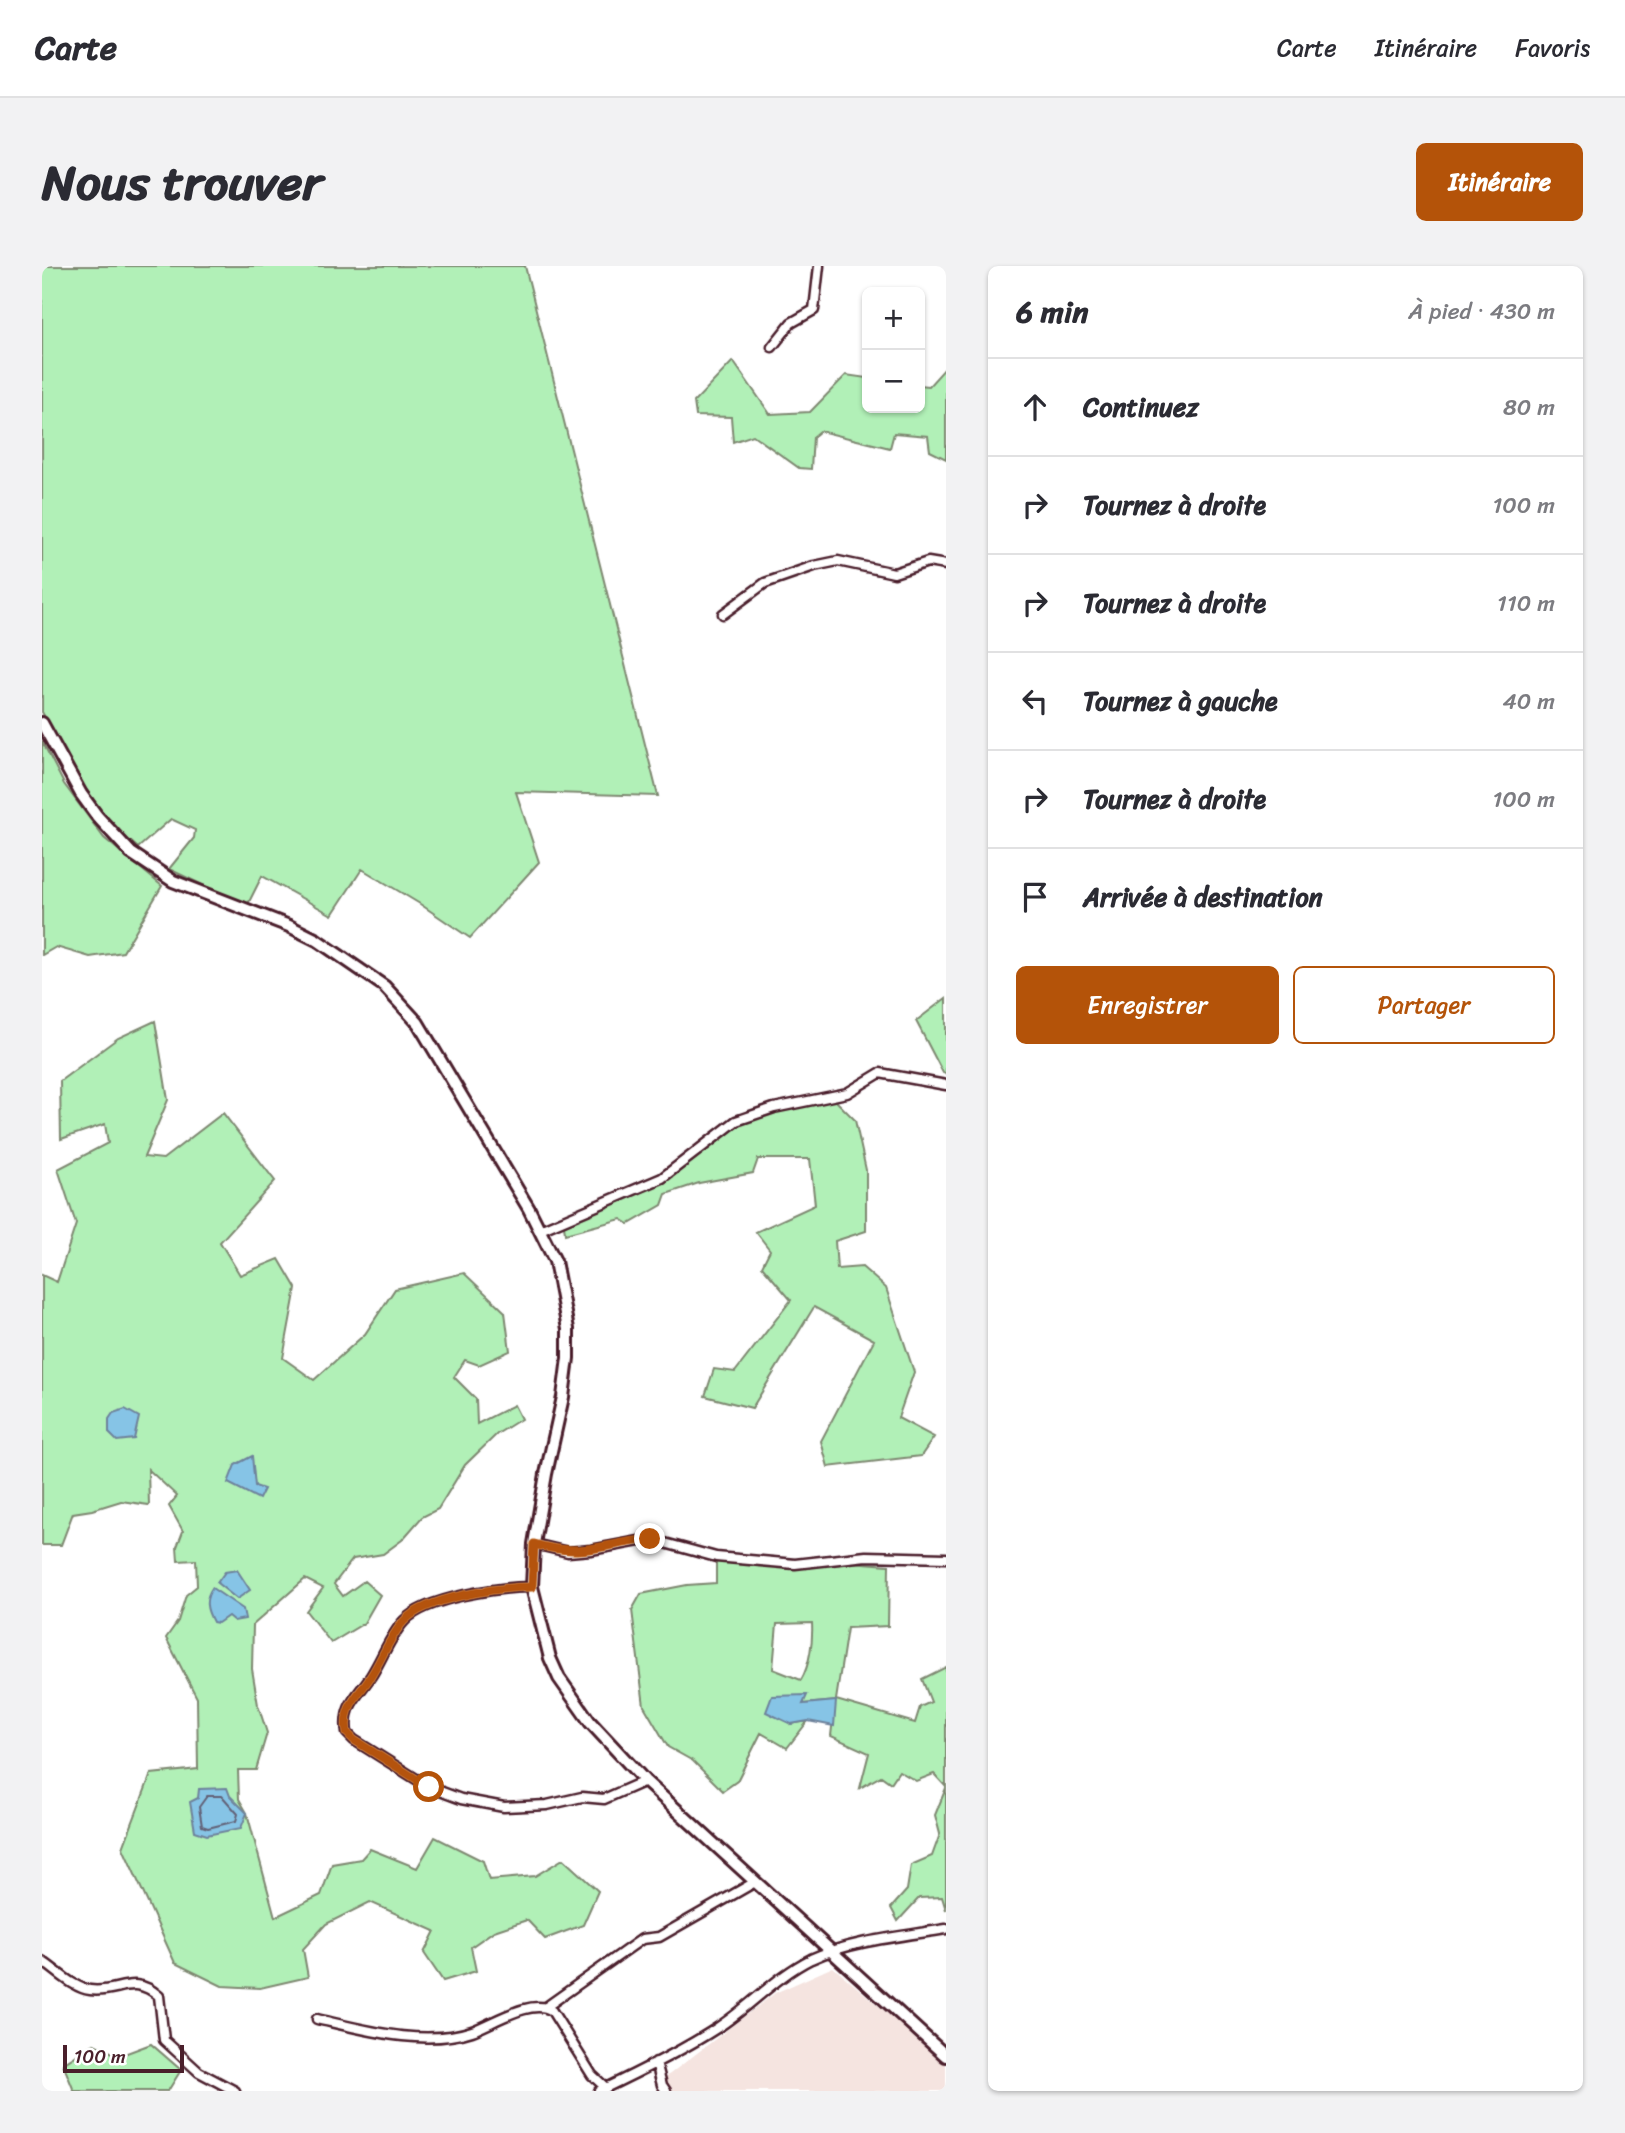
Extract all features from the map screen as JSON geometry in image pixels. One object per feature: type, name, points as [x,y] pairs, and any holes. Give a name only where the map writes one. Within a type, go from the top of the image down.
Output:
[{"type":"street","points":[[772,347],[791,323],[814,310],[819,266]]},
{"type":"street","points":[[723,614],[765,583],[814,566],[838,561],[894,573],[928,562],[946,565]]},
{"type":"street","points":[[42,723],[81,793],[97,816],[131,853],[173,881],[289,926],[317,940],[384,986],[418,1023],[540,1230],[555,1261],[568,1329],[568,1358],[563,1397],[545,1474],[534,1544],[532,1587],[546,1645],[559,1678],[590,1723],[645,1781],[946,2056]]},
{"type":"street","points":[[540,1230],[662,1178],[736,1121],[774,1108],[847,1093],[880,1073],[946,1085]]},
{"type":"street","points":[[534,1544],[568,1552],[650,1539],[716,1557],[795,1564],[866,1556],[946,1558]]},
{"type":"street","points":[[532,1587],[512,1587],[462,1595],[410,1615],[401,1623],[372,1675],[346,1712],[347,1733],[429,1787],[461,1799],[504,1807],[547,1805],[582,1797],[604,1799],[645,1781]]},
{"type":"street","points":[[545,2007],[642,1939],[659,1937],[755,1882]]},
{"type":"street","points":[[317,2020],[425,2039],[471,2031],[520,2011],[537,2006],[545,2007],[552,2011],[603,2090],[718,2027],[780,1977],[830,1952],[946,1929]]},
{"type":"street","points":[[42,1961],[88,1990],[128,1985],[149,1987],[159,1996],[164,2040],[199,2072],[235,2091]]},
{"type":"street","points":[[656,2063],[666,2091]]},
{"type":"shaded area","points":[[833,1967],[946,2063],[946,2091],[672,2091],[666,2077],[775,1993]]},
{"type":"green space","points":[[42,266],[525,266],[658,796],[516,792],[539,862],[470,938],[362,869],[332,915],[262,876],[247,906],[169,869],[194,838],[195,830],[171,819],[138,848],[111,824],[81,782],[42,712]]},
{"type":"green space","points":[[733,361],[770,414],[810,412],[846,375],[862,377],[862,413],[925,413],[925,386],[929,386],[946,367],[946,459],[930,451],[928,436],[894,433],[890,448],[820,431],[813,437],[811,469],[799,468],[753,435],[733,442],[731,417],[696,416],[694,402]]},
{"type":"green space","points":[[42,741],[64,784],[104,838],[162,886],[123,952],[90,957],[56,947],[42,955]]},
{"type":"green space","points":[[946,998],[946,1074],[943,1073],[916,1021]]},
{"type":"green space","points":[[155,1021],[168,1100],[144,1157],[163,1159],[223,1113],[275,1181],[220,1242],[240,1275],[279,1259],[296,1288],[283,1358],[314,1380],[365,1334],[395,1289],[464,1273],[505,1312],[510,1351],[479,1365],[465,1360],[454,1377],[476,1399],[477,1424],[514,1405],[521,1419],[497,1434],[465,1465],[438,1509],[422,1517],[402,1540],[383,1554],[353,1559],[334,1584],[343,1596],[364,1581],[380,1595],[364,1623],[331,1643],[306,1611],[323,1588],[305,1579],[253,1625],[252,1669],[258,1705],[267,1733],[256,1770],[238,1770],[239,1799],[247,1813],[275,1917],[321,1895],[332,1864],[361,1859],[370,1849],[417,1868],[435,1837],[483,1861],[489,1880],[535,1876],[563,1859],[598,1891],[583,1925],[545,1939],[527,1920],[494,1931],[471,1947],[476,1971],[443,1981],[424,1953],[435,1931],[370,1902],[326,1924],[303,1949],[308,1977],[260,1988],[222,1986],[175,1963],[123,1848],[151,1774],[198,1769],[197,1698],[166,1638],[178,1621],[186,1595],[197,1586],[196,1560],[178,1561],[177,1547],[183,1531],[169,1506],[177,1496],[148,1469],[149,1505],[121,1501],[73,1513],[61,1545],[42,1545],[42,1275],[57,1282],[76,1224],[58,1169],[108,1143],[105,1124],[61,1139],[60,1081],[118,1038]]},
{"type":"green space","points":[[835,1100],[855,1120],[866,1170],[866,1231],[835,1241],[837,1269],[862,1267],[886,1288],[914,1372],[898,1418],[934,1437],[921,1456],[828,1467],[821,1441],[874,1340],[814,1307],[752,1408],[705,1396],[714,1369],[735,1372],[791,1300],[762,1266],[770,1250],[756,1232],[815,1205],[810,1159],[758,1159],[753,1173],[699,1183],[666,1194],[662,1205],[629,1224],[621,1219],[565,1234],[564,1225],[664,1181],[738,1125],[778,1111]]},
{"type":"green space","points":[[716,1561],[782,1567],[850,1562],[889,1565],[888,1626],[847,1628],[836,1700],[915,1723],[920,1707],[931,1702],[922,1679],[946,1667],[946,1787],[934,1774],[916,1781],[899,1771],[891,1783],[881,1776],[860,1788],[869,1753],[831,1736],[835,1701],[803,1704],[806,1695],[791,1724],[808,1721],[787,1748],[761,1733],[737,1781],[723,1791],[693,1761],[668,1747],[644,1706],[632,1610],[641,1594],[687,1585],[716,1583]],"holes":[[[812,1623],[809,1660],[801,1680],[773,1669],[777,1624]]]},
{"type":"green space","points":[[946,1788],[946,1910],[942,1897],[919,1898],[898,1921],[891,1908],[907,1890],[911,1865],[932,1856],[940,1834],[935,1815]]},
{"type":"green space","points":[[94,2044],[119,2056],[151,2044],[181,2070],[168,2091],[74,2091],[63,2064]]},
{"type":"water","points":[[125,1409],[139,1417],[134,1439],[117,1441],[109,1433],[109,1419],[113,1413]]},
{"type":"water","points":[[252,1456],[255,1486],[264,1489],[259,1499],[228,1483],[235,1465]]},
{"type":"water","points":[[237,1570],[250,1590],[237,1599],[217,1583],[225,1572]]},
{"type":"water","points":[[212,1588],[243,1609],[245,1619],[234,1621],[228,1616],[218,1623],[213,1622],[207,1605]]},
{"type":"water","points":[[807,1695],[803,1704],[836,1701],[834,1726],[808,1721],[791,1724],[766,1712],[772,1696]]},
{"type":"water","points":[[227,1788],[230,1796],[247,1813],[241,1828],[207,1835],[195,1831],[190,1802],[198,1798],[199,1789]]},
{"type":"route","points":[[429,1787],[354,1740],[347,1733],[345,1722],[346,1712],[372,1675],[401,1623],[428,1606],[462,1595],[512,1587],[532,1587],[534,1544],[568,1552],[650,1539]]}]
